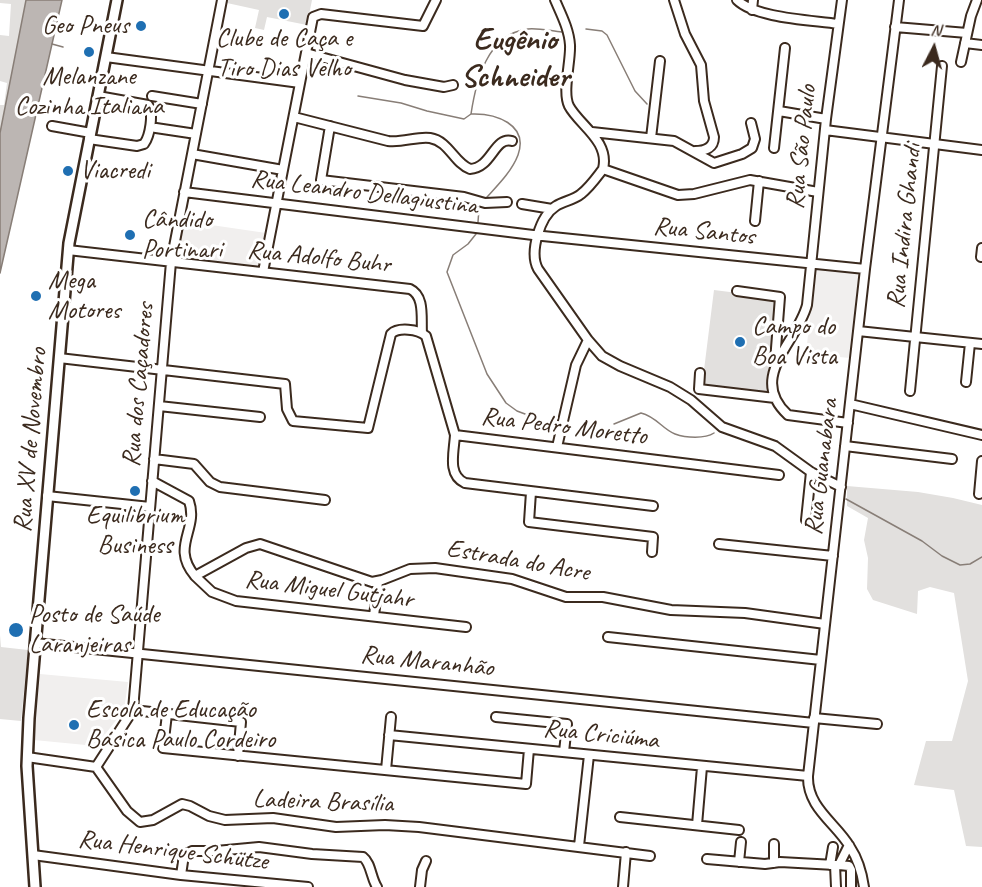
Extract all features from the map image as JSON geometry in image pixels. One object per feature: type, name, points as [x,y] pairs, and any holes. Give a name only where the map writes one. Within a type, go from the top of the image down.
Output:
[{"type":"main road","name":"Rua XV de Novembro","points":[[35,887],[27,757],[68,250],[117,0]]},
{"type":"street","name":"Rua dos Caçadores","points":[[96,767],[133,711],[171,262],[222,0]]},
{"type":"street","points":[[263,272],[315,15],[423,26],[436,0]]},
{"type":"street","points":[[555,0],[569,38],[568,104],[592,132],[603,155],[603,169],[582,193],[552,209],[546,216],[538,236],[535,252],[536,264],[588,340],[602,356],[670,387],[691,400],[722,427],[775,446],[811,472],[841,487]]},
{"type":"street","points":[[674,0],[681,25],[703,71],[704,101],[714,137],[710,147],[702,151],[695,151]]},
{"type":"street","points":[[736,0],[752,10],[838,24]]},
{"type":"street","points":[[752,10],[753,0]]},
{"type":"street","name":"Rua São Paulo","points":[[774,368],[802,321],[808,298],[826,119],[842,0]]},
{"type":"street","name":"Rua Guanabara","points":[[864,887],[861,872],[849,845],[813,801],[808,788],[808,776],[858,331],[899,0]]},
{"type":"street","points":[[961,62],[977,0]]},
{"type":"street","points":[[895,27],[967,33]]},
{"type":"street","points":[[965,43],[982,45]]},
{"type":"street","points":[[774,148],[785,48]]},
{"type":"street","points":[[306,53],[405,80],[444,87],[453,85]]},
{"type":"street","points":[[106,57],[300,83]]},
{"type":"street","points":[[651,138],[660,61]]},
{"type":"street","name":"Rua Indira Ghandi","points":[[910,391],[942,66]]},
{"type":"street","points":[[52,126],[137,146],[144,144],[148,138],[151,109],[148,105],[98,96]]},
{"type":"street","points":[[152,96],[202,104]]},
{"type":"street","points":[[779,111],[826,119]]},
{"type":"street","points":[[294,117],[395,142],[431,138],[447,147],[461,164],[470,170],[480,168],[485,164],[502,141],[507,139],[512,141]]},
{"type":"street","points":[[592,132],[674,141],[714,163],[752,148],[755,139],[751,123]]},
{"type":"street","points":[[330,126],[321,180],[464,197],[485,203],[507,202]]},
{"type":"street","points":[[156,128],[196,134]]},
{"type":"street","points":[[825,130],[982,150]]},
{"type":"street","points":[[192,154],[283,170]]},
{"type":"street","points":[[603,169],[678,195],[694,194],[746,180],[818,192]]},
{"type":"street","points":[[755,221],[759,181]]},
{"type":"street","name":"Rua Leandro Dellagiustina","points":[[184,192],[538,236]]},
{"type":"street","points":[[522,204],[552,209]]},
{"type":"street","name":"Rua Santos","points":[[538,236],[866,269]]},
{"type":"street","points":[[981,257],[982,248]]},
{"type":"street","name":"Rua Adolfo Buhr","points":[[68,250],[410,289],[420,298],[422,333]]},
{"type":"street","points":[[737,291],[780,297],[772,385],[775,398],[788,415],[848,423]]},
{"type":"street","points":[[59,358],[285,384],[287,409],[293,421],[368,428],[391,334],[398,330],[422,333]]},
{"type":"street","points":[[858,331],[982,344]]},
{"type":"street","name":"Rua Pedro Moretto","points":[[422,333],[426,336],[455,435],[779,475]]},
{"type":"street","points":[[557,447],[576,365],[588,340]]},
{"type":"street","points":[[966,382],[970,343]]},
{"type":"street","points":[[700,373],[699,389],[775,398]]},
{"type":"street","points":[[850,404],[982,435]]},
{"type":"street","points":[[159,406],[260,417]]},
{"type":"street","points":[[455,435],[453,470],[460,481],[470,485],[653,506]]},
{"type":"street","points":[[845,446],[952,459]]},
{"type":"street","points":[[154,459],[194,464],[210,482],[220,488],[325,500]]},
{"type":"street","points":[[979,494],[982,461]]},
{"type":"street","points":[[806,520],[811,472]]},
{"type":"street","points":[[152,481],[189,501],[191,518],[184,559],[195,576],[246,548],[260,544],[362,579],[378,582],[374,616]]},
{"type":"street","points":[[531,492],[529,522],[653,537],[652,552]]},
{"type":"street","points":[[47,496],[150,507]]},
{"type":"street","points":[[719,544],[832,556]]},
{"type":"street","name":"Estrada do Acre","points":[[378,582],[410,568],[435,568],[512,579],[566,597],[603,597],[671,610],[745,613],[825,624]]},
{"type":"street","name":"Rua Miguel Gutjahr","points":[[195,576],[212,591],[227,599],[466,627]]},
{"type":"street","points":[[608,637],[821,660]]},
{"type":"street","name":"Rua Maranhão","points":[[35,643],[814,720],[877,724]]},
{"type":"street","points":[[133,711],[242,722],[238,756]]},
{"type":"street","points":[[167,714],[164,748],[526,784],[529,749]]},
{"type":"street","points":[[386,770],[391,717]]},
{"type":"street","points":[[496,717],[567,724],[564,752]]},
{"type":"street","name":"Rua Criciúma","points":[[390,735],[808,776]]},
{"type":"street","points":[[579,846],[589,755]]},
{"type":"street","points":[[27,757],[96,767]]},
{"type":"street","name":"Ladeira Brasília","points":[[96,767],[127,811],[135,819],[144,822],[159,817],[182,804],[209,816],[225,820],[273,818],[336,827],[397,825],[650,856]]},
{"type":"street","points":[[697,825],[702,767]]},
{"type":"street","points":[[620,817],[740,830]]},
{"type":"street","points":[[739,862],[741,842]]},
{"type":"street","points":[[774,844],[774,863]]},
{"type":"street","points":[[835,865],[849,845]]},
{"type":"street","points":[[833,847],[836,887]]},
{"type":"street","points":[[181,875],[184,855],[192,851],[273,848],[312,854],[363,857],[368,861],[371,876],[377,887]]},
{"type":"street","points":[[623,887],[626,852]]},
{"type":"street","name":"Rua Henrique Schütze","points":[[33,855],[181,875],[308,887]]},
{"type":"street","points":[[706,859],[765,864],[849,866],[852,870],[850,887]]},
{"type":"street","points":[[420,887],[422,870],[426,861]]},
{"type":"shaded area","points":[[0,0],[27,0],[0,144],[0,105],[4,105],[7,83],[0,81],[0,35],[9,36],[11,4],[0,3]]},
{"type":"shaded area","points":[[26,0],[62,0],[0,273],[0,133]]},
{"type":"shaded area","name":"Clube de Caça e Tiro Dias Velho","points":[[228,0],[312,0],[307,25],[267,17],[264,30],[255,28],[259,10],[227,3]]},
{"type":"shaded area","points":[[184,221],[266,233],[259,268],[177,257]]},
{"type":"shaded area","points":[[815,268],[859,272],[850,358],[806,354]]},
{"type":"shaded area","name":"Campo do Boa Vista","points":[[714,290],[777,298],[766,393],[702,386]]},
{"type":"shaded area","points":[[847,486],[918,492],[982,505],[982,847],[966,846],[954,790],[914,785],[926,741],[952,741],[968,681],[954,593],[930,587],[918,591],[917,614],[873,600],[867,589],[868,558],[864,540],[868,518],[847,506]]},
{"type":"shaded area","points":[[0,635],[1,647],[28,650],[21,721],[0,719]]},
{"type":"shaded area","name":"Escola de Educação Básica Paulo Cordeiro","points":[[40,674],[128,682],[124,710],[96,746],[34,740]]},
{"type":"waterway","points":[[358,96],[401,103],[464,119],[471,114],[476,88],[486,61],[502,40],[528,29],[562,32]]},
{"type":"waterway","points":[[586,29],[602,31],[607,35],[635,91],[647,104]]},
{"type":"waterway","points":[[52,44],[63,47]]},
{"type":"waterway","points":[[471,114],[499,118],[508,122],[519,135],[518,155],[512,167],[487,197]]},
{"type":"waterway","points":[[478,222],[479,208]]},
{"type":"waterway","points":[[476,234],[468,244],[453,255],[447,272],[487,374],[506,403],[517,411],[533,417]]},
{"type":"waterway","points":[[614,424],[641,413],[651,417],[670,432],[679,435],[701,437],[714,433]]},
{"type":"waterway","points":[[846,499],[960,565],[970,564],[982,557]]},
{"type":"place","name":"Clube de Caça e Tiro Dias Velho","points":[[284,14]]},
{"type":"place","name":"Geo Pneus","points":[[141,26]]},
{"type":"place","name":"Melanzane Cozinha Italiana","points":[[89,52]]},
{"type":"place","name":"Viacredi","points":[[68,171]]},
{"type":"place","name":"Cândido Portinari","points":[[130,235]]},
{"type":"place","name":"Mega Motores","points":[[36,296]]},
{"type":"place","name":"Campo do Boa Vista","points":[[740,342]]},
{"type":"place","name":"Equilibrium Business","points":[[135,491]]},
{"type":"place","name":"Posto de Saúde Laranjeiras","points":[[16,630]]},
{"type":"place","name":"Escola de Educação Básica Paulo Cordeiro","points":[[74,725]]},
{"type":"district","name":"Eugênio Schneider","points":[[515,60]]}]
